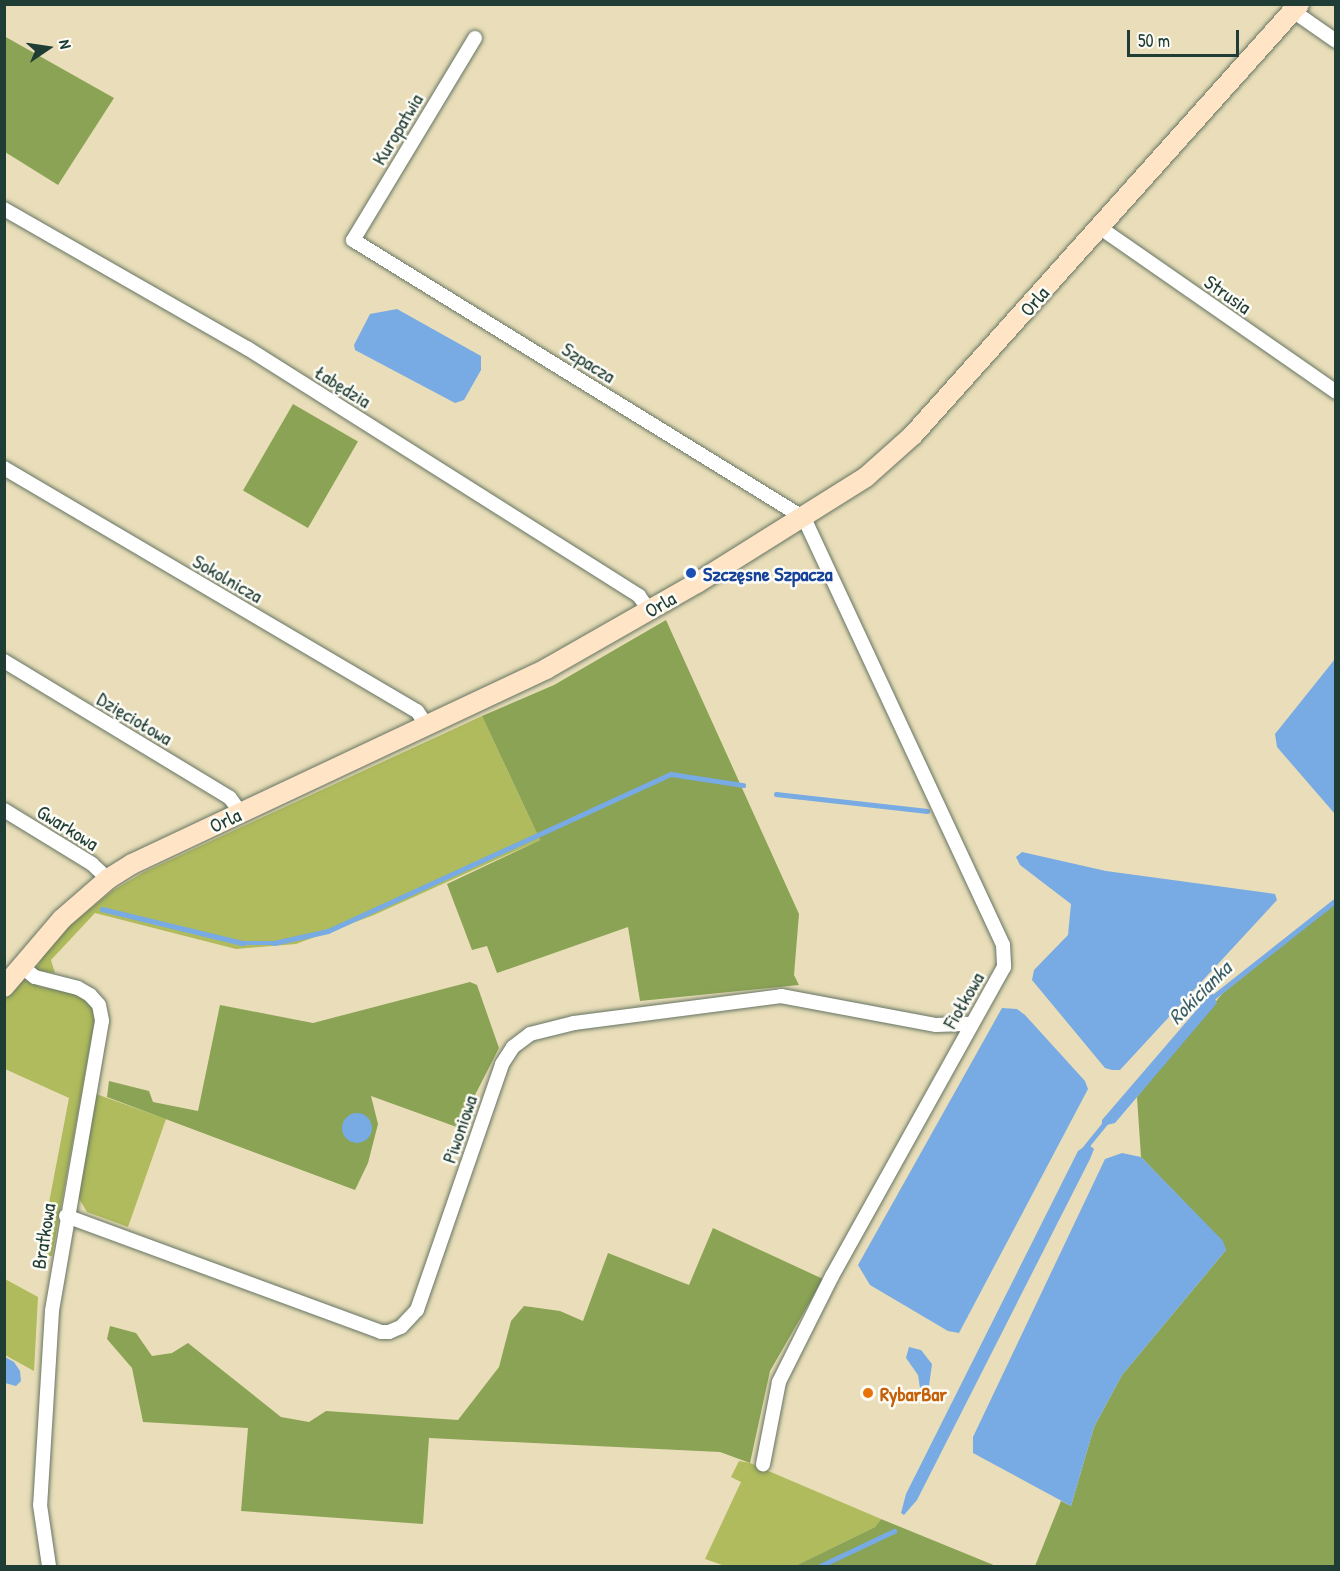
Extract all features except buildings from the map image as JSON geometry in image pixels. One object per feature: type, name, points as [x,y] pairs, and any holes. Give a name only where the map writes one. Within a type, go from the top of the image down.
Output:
[{"type":"street","points":[[1296,8],[1335,41]]},
{"type":"street","name":"Orla","points":[[4,987],[21,964],[62,919],[108,879],[240,812],[546,669],[804,518],[866,477],[913,435],[1296,8]]},
{"type":"street","name":"Kuropatwia","points":[[353,240],[475,38]]},
{"type":"street","name":"Łabędzia","points":[[4,209],[247,348],[639,596],[650,610]]},
{"type":"street","name":"Strusia","points":[[1099,227],[1335,392]]},
{"type":"street","name":"Szpacza","points":[[353,240],[804,518]]},
{"type":"street","name":"Sokolnicza","points":[[4,468],[417,711],[427,726]]},
{"type":"street","name":"Fiołkowa","points":[[763,1464],[779,1382],[831,1276],[970,1024],[1004,968],[1003,945],[804,518]]},
{"type":"street","name":"Dzięciołowa","points":[[4,661],[230,798],[240,812]]},
{"type":"street","name":"Gwarkowa","points":[[4,810],[92,864],[108,879]]},
{"type":"street","name":"Bratkowa","points":[[21,964],[34,977],[78,988],[99,1005],[102,1021],[66,1216],[52,1311],[40,1505],[49,1566]]},
{"type":"street","name":"Piwoniowa","points":[[66,1216],[381,1332],[389,1332],[401,1327],[417,1310],[502,1064],[513,1047],[530,1034],[574,1023],[781,996],[936,1025],[970,1024]]},
{"type":"green space","points":[[4,36],[114,98],[58,185],[5,152]]},
{"type":"green space","points":[[293,404],[358,441],[308,528],[243,491]]},
{"type":"green space","points":[[666,620],[799,914],[794,975],[799,985],[640,1001],[628,927],[497,973],[487,946],[472,950],[447,884],[540,840],[482,716],[554,685]]},
{"type":"green space","points":[[482,716],[540,840],[374,915],[296,944],[236,949],[95,913],[51,960],[55,973],[35,970],[53,939],[112,891],[144,872]]},
{"type":"green space","points":[[1335,903],[1335,1566],[1035,1566],[1061,1501],[1071,1506],[1094,1427],[1122,1375],[1226,1250],[1222,1241],[1141,1157],[1137,1097],[1222,994]]},
{"type":"green space","points":[[23,979],[41,987],[80,995],[90,1000],[96,1013],[52,1256],[41,1256],[43,1234],[69,1098],[5,1069],[5,999],[17,981]]},
{"type":"green space","points":[[470,982],[477,985],[499,1048],[474,1097],[465,1130],[371,1096],[378,1124],[368,1163],[355,1190],[107,1097],[109,1081],[149,1091],[153,1102],[198,1111],[220,1005],[313,1023]]},
{"type":"green space","points":[[96,1094],[166,1119],[128,1227],[87,1212],[77,1195]]},
{"type":"green space","points":[[713,1228],[823,1279],[770,1371],[750,1463],[720,1452],[429,1438],[423,1524],[241,1511],[248,1428],[143,1422],[132,1368],[107,1339],[110,1326],[136,1333],[152,1356],[172,1353],[188,1343],[281,1417],[309,1422],[326,1411],[458,1420],[499,1367],[511,1321],[524,1306],[560,1311],[583,1321],[608,1253],[689,1285]]},
{"type":"green space","points":[[5,1279],[38,1297],[34,1371],[5,1355]]},
{"type":"green space","points":[[739,1461],[750,1463],[881,1519],[875,1527],[795,1566],[725,1566],[705,1559],[741,1482],[731,1477]]},
{"type":"green space","points":[[881,1519],[996,1566],[795,1566],[875,1527]]},
{"type":"water","points":[[397,309],[481,356],[481,370],[464,400],[455,403],[355,350],[354,345],[370,314]]},
{"type":"water","points":[[1335,659],[1335,814],[1277,747],[1275,734]]},
{"type":"water","points":[[1022,852],[1106,871],[1275,894],[1277,900],[1120,1070],[1112,1070],[1105,1068],[1032,980],[1034,970],[1068,935],[1071,904],[1020,865],[1016,857]]},
{"type":"water","points":[[1212,992],[1217,1003],[1115,1123],[1102,1126],[1102,1120]]},
{"type":"water","points":[[1002,1008],[1017,1009],[1025,1015],[1085,1081],[1088,1089],[959,1333],[948,1331],[870,1285],[858,1265]]},
{"type":"water","points":[[357,1113],[363,1114],[371,1122],[371,1134],[363,1142],[357,1143],[351,1142],[343,1134],[342,1128],[343,1122],[351,1114]]},
{"type":"water","points":[[1088,1144],[1094,1149],[1090,1159],[917,1500],[904,1515],[901,1513],[906,1494],[1078,1151]]},
{"type":"water","points":[[1122,1153],[1141,1157],[1223,1241],[1226,1250],[1122,1375],[1094,1427],[1071,1506],[973,1453],[973,1437],[1105,1159]]},
{"type":"water","points":[[909,1347],[921,1350],[932,1364],[928,1393],[920,1388],[918,1375],[906,1358]]},
{"type":"water","points":[[5,1357],[14,1362],[20,1371],[21,1381],[16,1386],[5,1383]]},
{"type":"waterway","points":[[102,909],[243,943],[274,943],[328,931],[671,774],[743,785]]},
{"type":"waterway","points":[[776,794],[927,811]]},
{"type":"waterway","name":"Rokicianka","points":[[1212,998],[1336,900]]},
{"type":"waterway","points":[[1084,1149],[1105,1123]]},
{"type":"waterway","name":"Rokicianka","points":[[820,1566],[894,1531]]},
{"type":"place","name":"Szczęsne Szpacza","points":[[691,573]]},
{"type":"place","name":"RybarBar","points":[[868,1393]]}]
